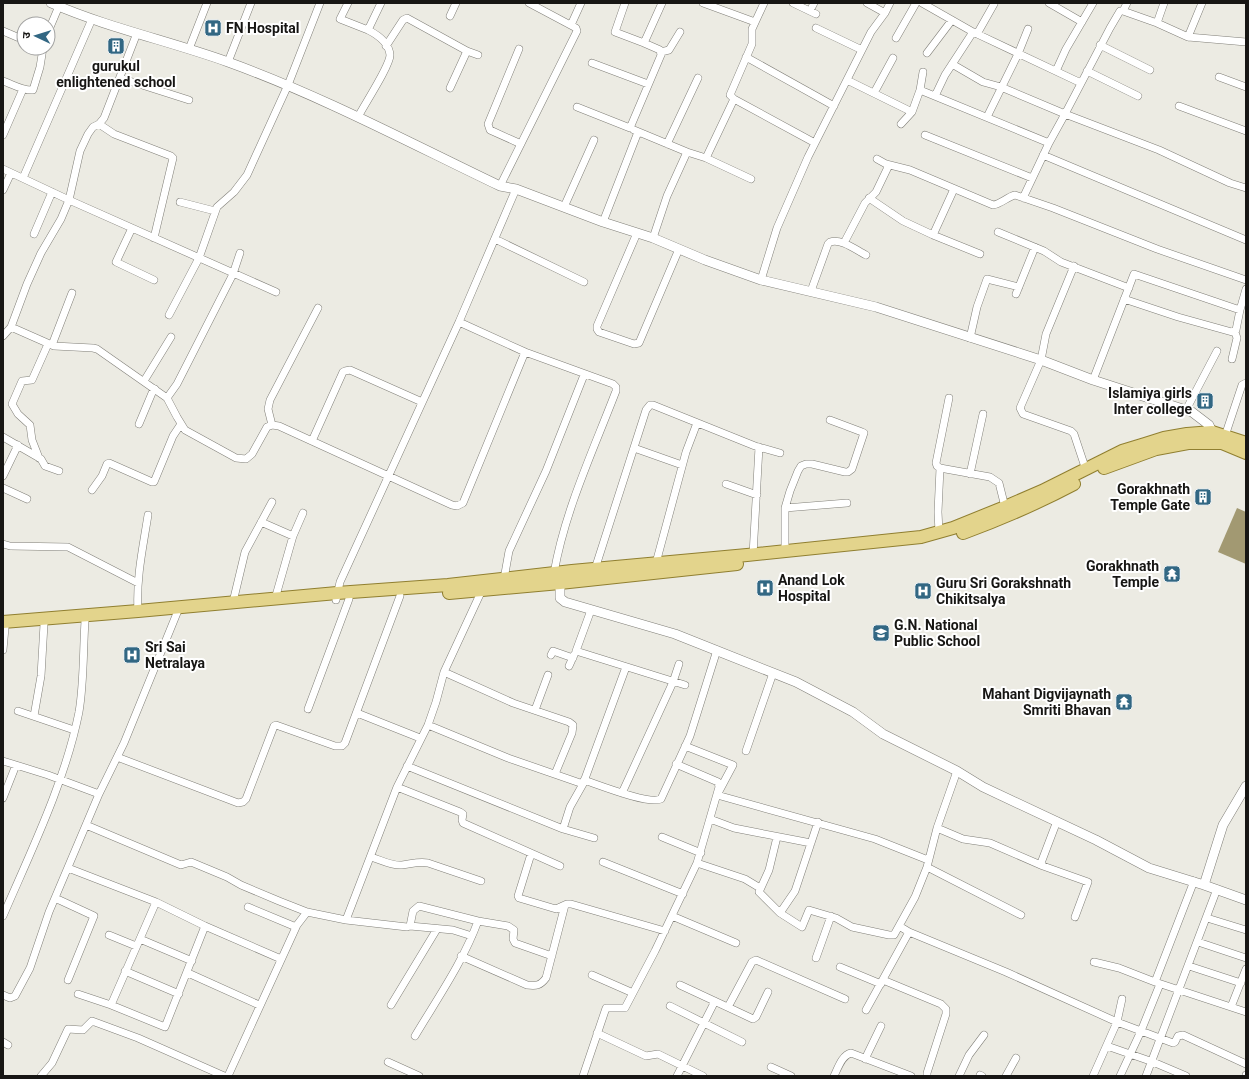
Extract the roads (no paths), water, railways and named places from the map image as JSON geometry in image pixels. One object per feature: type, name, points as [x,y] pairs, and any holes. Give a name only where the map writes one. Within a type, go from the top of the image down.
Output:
[{"type":"main road","points":[[4,626],[85,621],[448,585],[504,578],[557,578],[595,569],[921,537],[953,528],[1005,507],[1086,470],[1122,451],[1164,438],[1187,434],[1212,438],[1246,452]]},
{"type":"main road","points":[[4,626],[233,602],[337,596],[349,599],[482,590],[557,578],[930,544],[1010,515],[1048,498],[1108,466],[1156,449],[1225,436],[1246,443]]},
{"type":"street","points":[[189,49],[207,3]]},
{"type":"street","points":[[228,62],[251,3]]},
{"type":"street","points":[[169,315],[199,258],[218,205],[234,192],[247,175],[288,85],[320,3]]},
{"type":"street","points":[[348,3],[340,19],[379,36],[389,49],[390,57],[358,116]]},
{"type":"street","points":[[368,30],[381,3]]},
{"type":"street","points":[[450,16],[456,3]]},
{"type":"street","points":[[500,186],[577,31],[576,28],[571,25],[529,3]]},
{"type":"street","points":[[571,25],[581,3]]},
{"type":"street","points":[[626,3],[615,32],[644,43],[660,50],[661,52]]},
{"type":"street","points":[[644,43],[662,3]]},
{"type":"street","points":[[703,3],[755,22]]},
{"type":"street","points":[[762,3],[752,29],[752,44],[730,95],[734,99],[815,144]]},
{"type":"street","points":[[793,3],[816,14]]},
{"type":"street","points":[[867,3],[885,14]]},
{"type":"street","points":[[761,280],[777,228],[815,144],[871,32],[885,14],[890,3]]},
{"type":"street","points":[[896,38],[916,3]]},
{"type":"street","points":[[922,3],[975,33],[1081,83]]},
{"type":"street","points":[[1049,3],[1082,22]]},
{"type":"street","points":[[1056,71],[1066,49],[1093,3]]},
{"type":"street","points":[[1023,198],[1048,143],[1088,71],[1100,45],[1127,3]]},
{"type":"street","points":[[1157,23],[1164,3]]},
{"type":"street","points":[[1188,37],[1202,3]]},
{"type":"street","points":[[935,96],[952,64],[994,4]]},
{"type":"street","points":[[52,16],[55,5],[92,19],[228,62],[288,85],[358,116],[500,186],[516,190],[653,238],[761,280],[876,308],[1041,360],[1093,380],[1192,412],[1209,425],[1212,438]]},
{"type":"street","points":[[1122,11],[1157,23],[1188,37],[1246,42]]},
{"type":"street","points":[[386,46],[403,20],[407,18],[467,51],[478,55]]},
{"type":"street","points":[[23,178],[92,19]]},
{"type":"street","points":[[928,53],[952,20]]},
{"type":"street","points":[[816,28],[862,50]]},
{"type":"street","points":[[987,117],[1028,30]]},
{"type":"street","points":[[3,31],[16,37]]},
{"type":"street","points":[[661,52],[669,50],[680,32]]},
{"type":"street","points":[[3,336],[11,327],[27,284],[41,253],[61,219],[69,200],[80,151],[93,127],[99,124],[104,118],[137,33]]},
{"type":"street","points":[[1100,45],[1150,70]]},
{"type":"street","points":[[519,49],[488,124],[490,130],[521,144]]},
{"type":"street","points":[[450,88],[467,51]]},
{"type":"street","points":[[630,128],[661,52]]},
{"type":"street","points":[[3,81],[31,91],[34,89],[41,56]]},
{"type":"street","points":[[746,57],[834,106]]},
{"type":"street","points":[[874,93],[893,58]]},
{"type":"street","points":[[592,63],[648,84]]},
{"type":"street","points":[[952,64],[983,82],[1001,87],[1065,114],[1159,150],[1230,183],[1246,188]]},
{"type":"street","points":[[1088,71],[1138,96]]},
{"type":"street","points":[[901,124],[912,112],[920,90],[923,72]]},
{"type":"street","points":[[1219,77],[1246,87]]},
{"type":"street","points":[[120,78],[190,100]]},
{"type":"street","points":[[668,144],[698,78]]},
{"type":"street","points":[[847,80],[912,112]]},
{"type":"street","points":[[3,135],[23,89]]},
{"type":"street","points":[[920,90],[1048,143]]},
{"type":"street","points":[[706,158],[734,99]]},
{"type":"street","points":[[1179,106],[1246,131]]},
{"type":"street","points":[[577,107],[687,152],[706,158],[751,179]]},
{"type":"street","points":[[99,124],[114,134],[171,156],[172,158],[154,238]]},
{"type":"street","points":[[604,222],[638,132]]},
{"type":"street","points":[[925,136],[1032,178]]},
{"type":"street","points":[[564,208],[594,140]]},
{"type":"street","points":[[653,238],[667,196],[687,152]]},
{"type":"street","points":[[1043,155],[1246,240]]},
{"type":"street","points":[[877,159],[890,165],[910,170],[993,206],[1011,196],[1023,198],[1246,280]]},
{"type":"street","points":[[844,243],[865,202],[876,192],[890,165]]},
{"type":"street","points":[[3,169],[233,274],[276,292]]},
{"type":"street","points":[[3,190],[11,173]]},
{"type":"street","points":[[933,235],[954,189]]},
{"type":"street","points":[[337,596],[340,582],[459,322],[516,190]]},
{"type":"street","points":[[34,234],[52,192]]},
{"type":"street","points":[[869,198],[903,221],[980,254]]},
{"type":"street","points":[[180,202],[215,211]]},
{"type":"street","points":[[132,228],[116,262],[154,280]]},
{"type":"street","points":[[998,232],[1044,251],[1062,262],[1129,288]]},
{"type":"street","points":[[637,233],[597,326],[596,329],[599,332],[634,344],[639,343],[679,249]]},
{"type":"street","points":[[495,239],[584,282]]},
{"type":"street","points":[[811,291],[828,244],[833,241],[844,243],[866,255]]},
{"type":"street","points":[[1016,294],[1035,247]]},
{"type":"street","points":[[167,398],[176,384],[233,274],[240,253]]},
{"type":"street","points":[[1074,266],[1046,334],[1041,360],[1020,410],[1023,414],[1071,431],[1074,434],[1086,470]]},
{"type":"street","points":[[1093,380],[1134,274],[1240,310]]},
{"type":"street","points":[[970,338],[977,307],[988,279],[1019,287]]},
{"type":"street","points":[[1232,359],[1238,338],[1235,332],[1240,318],[1240,310],[1246,291]]},
{"type":"street","points":[[39,458],[32,440],[30,425],[18,414],[12,404],[22,381],[32,380],[50,344],[72,293]]},
{"type":"street","points":[[1124,299],[1178,317],[1235,332]]},
{"type":"street","points":[[272,424],[268,409],[270,400],[318,308]]},
{"type":"street","points":[[459,322],[525,352],[584,375],[613,384],[616,387],[616,391],[566,519],[559,546],[557,578],[560,598],[562,600],[674,634],[796,682],[853,712],[883,734],[957,771],[983,787],[1057,821],[1149,868],[1194,881],[1246,900]]},
{"type":"street","points":[[11,327],[60,347],[93,348],[144,381],[167,398],[185,430],[236,458],[246,459],[252,454],[267,427],[272,424],[452,506],[457,506],[463,503],[525,352]]},
{"type":"street","points":[[144,381],[171,337]]},
{"type":"street","points":[[1186,410],[1217,351]]},
{"type":"street","points":[[312,441],[345,370],[350,370],[422,402]]},
{"type":"street","points":[[504,578],[509,551],[546,471],[584,375]]},
{"type":"street","points":[[1225,436],[1242,385],[1246,383]]},
{"type":"street","points":[[139,424],[155,389]]},
{"type":"street","points":[[948,398],[936,463],[937,466],[940,468],[990,477],[999,482],[1005,507]]},
{"type":"street","points":[[595,569],[646,410],[650,406],[652,405],[760,447],[780,453]]},
{"type":"street","points":[[970,474],[983,414]]},
{"type":"street","points":[[785,551],[785,508],[790,491],[801,466],[812,464],[845,472],[852,469],[864,433],[830,420]]},
{"type":"street","points":[[656,563],[682,464],[697,423]]},
{"type":"street","points":[[92,490],[102,476],[109,462],[154,482],[173,436],[182,424]]},
{"type":"street","points":[[3,438],[18,445],[42,460],[45,466],[59,471]]},
{"type":"street","points":[[3,476],[18,445]]},
{"type":"street","points":[[753,554],[760,447]]},
{"type":"street","points":[[634,448],[682,464]]},
{"type":"street","points":[[939,532],[938,512],[940,468]]},
{"type":"street","points":[[726,484],[757,495]]},
{"type":"street","points":[[3,488],[27,499]]},
{"type":"street","points":[[233,602],[245,552],[272,502]]},
{"type":"street","points":[[785,508],[847,503]]},
{"type":"street","points":[[275,599],[293,536],[303,513]]},
{"type":"street","points":[[138,611],[140,562],[148,515]]},
{"type":"street","points":[[261,522],[293,536]]},
{"type":"street","points":[[3,544],[10,546],[68,547],[138,583]]},
{"type":"street","points":[[346,920],[397,787],[420,738],[428,725],[444,672],[482,590]]},
{"type":"street","points":[[117,757],[238,803],[243,802],[246,799],[274,726],[278,725],[340,747],[345,743],[357,713],[400,596]]},
{"type":"street","points":[[308,709],[349,599]]},
{"type":"street","points":[[569,666],[591,610]]},
{"type":"street","points":[[3,995],[10,998],[15,996],[30,968],[55,898],[99,794],[124,743],[178,612]]},
{"type":"street","points":[[3,916],[60,779],[69,751],[79,711],[83,681],[85,621]]},
{"type":"street","points":[[34,716],[41,676],[44,624]]},
{"type":"street","points":[[3,650],[4,626]]},
{"type":"street","points":[[428,725],[508,758],[555,774],[653,801],[661,799],[694,724],[717,650]]},
{"type":"street","points":[[551,655],[553,651],[573,658]]},
{"type":"street","points":[[576,651],[685,685]]},
{"type":"street","points":[[622,793],[679,664]]},
{"type":"street","points":[[563,829],[570,807],[584,782],[626,667]]},
{"type":"street","points":[[444,672],[513,703],[569,722],[573,725],[572,733],[555,774]]},
{"type":"street","points":[[746,751],[773,673]]},
{"type":"street","points":[[535,710],[548,675]]},
{"type":"street","points":[[18,710],[74,730]]},
{"type":"street","points":[[357,713],[420,738]]},
{"type":"street","points":[[685,746],[733,765],[717,795]]},
{"type":"street","points":[[3,761],[60,779],[99,794]]},
{"type":"street","points":[[583,1076],[606,1008],[625,1008],[665,931],[701,853],[719,787],[718,782],[676,764]]},
{"type":"street","points":[[3,798],[16,765]]},
{"type":"street","points":[[407,766],[563,829],[594,838]]},
{"type":"street","points":[[777,837],[769,870],[760,888],[760,894],[780,913],[802,927],[809,910],[831,916],[852,927],[894,935],[915,897],[928,864],[937,828],[957,771]]},
{"type":"street","points":[[1204,885],[1223,825],[1246,786]]},
{"type":"street","points":[[397,787],[460,812],[463,814],[463,823],[560,866]]},
{"type":"street","points":[[717,795],[818,822],[884,842],[928,864],[1021,915]]},
{"type":"street","points":[[710,819],[734,828],[811,843]]},
{"type":"street","points":[[1043,866],[1041,861],[1057,821]]},
{"type":"street","points":[[780,913],[795,891],[818,822]]},
{"type":"street","points":[[86,825],[181,865],[191,862],[227,877],[241,885],[307,912],[346,920],[403,928],[410,926],[453,930],[472,936]]},
{"type":"street","points":[[937,828],[963,839],[990,843],[1043,866],[1088,882],[1075,917]]},
{"type":"street","points":[[662,837],[701,853]]},
{"type":"street","points":[[531,854],[518,896],[519,898],[556,908],[561,908],[570,904],[665,931]]},
{"type":"street","points":[[371,857],[396,865],[422,862],[428,863],[481,881]]},
{"type":"street","points":[[603,862],[683,894]]},
{"type":"street","points":[[697,863],[745,879],[760,888]]},
{"type":"street","points":[[68,868],[156,902],[281,960]]},
{"type":"street","points":[[1120,1076],[1141,1032],[1194,881]]},
{"type":"street","points":[[1146,1076],[1162,1039],[1217,889]]},
{"type":"street","points":[[55,898],[94,916],[68,980]]},
{"type":"street","points":[[111,1005],[156,902]]},
{"type":"street","points":[[461,956],[527,985],[536,986],[542,984],[546,978],[565,905]]},
{"type":"street","points":[[410,926],[413,911],[419,906],[478,921],[508,926],[514,930],[514,943],[552,956]]},
{"type":"street","points":[[248,907],[296,927]]},
{"type":"street","points":[[228,1076],[259,1005],[296,927],[307,912]]},
{"type":"street","points":[[672,916],[736,943]]},
{"type":"street","points":[[816,958],[831,916]]},
{"type":"street","points":[[1207,918],[1246,930]]},
{"type":"street","points":[[415,1036],[472,936],[478,921]]},
{"type":"street","points":[[78,994],[111,1005],[165,1027],[206,926]]},
{"type":"street","points":[[899,926],[909,932],[1006,972],[1141,1032],[1174,1043],[1178,1036],[1183,1034],[1246,1064]]},
{"type":"street","points":[[391,1005],[437,929]]},
{"type":"street","points":[[866,1010],[909,932]]},
{"type":"street","points":[[109,935],[138,942],[192,961]]},
{"type":"street","points":[[1198,942],[1246,958]]},
{"type":"street","points":[[728,1007],[752,962],[756,960],[845,999]]},
{"type":"street","points":[[1094,962],[1119,968],[1158,983],[1246,1012]]},
{"type":"street","points":[[1189,966],[1240,983]]},
{"type":"street","points":[[840,967],[941,1004],[946,1009],[946,1014],[926,1073],[927,1076]]},
{"type":"street","points":[[1232,1007],[1246,969]]},
{"type":"street","points":[[125,971],[179,994]]},
{"type":"street","points":[[188,973],[259,1005]]},
{"type":"street","points":[[592,975],[633,993]]},
{"type":"street","points":[[680,985],[752,1018],[755,1018],[768,992]]},
{"type":"street","points":[[1093,1076],[1117,1022],[1122,999]]},
{"type":"street","points":[[677,1076],[715,1001]]},
{"type":"street","points":[[670,1006],[742,1042]]},
{"type":"street","points":[[41,1076],[57,1055],[66,1030],[69,1028],[83,1030],[92,1021],[138,1038],[224,1076]]},
{"type":"street","points":[[865,1059],[881,1026]]},
{"type":"street","points":[[597,1033],[646,1056],[655,1053],[703,1076]]},
{"type":"street","points":[[959,1076],[969,1055],[984,1035]]},
{"type":"street","points":[[1107,1046],[1186,1076]]},
{"type":"street","points":[[834,1076],[844,1057],[848,1053],[865,1059],[893,1073],[911,1076]]},
{"type":"street","points":[[1006,1076],[1016,1058]]},
{"type":"street","points":[[388,1062],[419,1076]]},
{"type":"street","points":[[771,1067],[791,1076]]},
{"type":"place","name":"FN Hospital","points":[[213,28]]},
{"type":"place","name":"gurukul enlightened school","points":[[116,46]]},
{"type":"place","name":"Islamiya girls Inter college","points":[[1205,401]]},
{"type":"place","name":"Gorakhnath Temple Gate","points":[[1203,497]]},
{"type":"place","name":"Gorakhnath Temple","points":[[1172,574]]},
{"type":"place","name":"Anand Lok Hospital","points":[[765,588]]},
{"type":"place","name":"Guru Sri Gorakshnath Chikitsalya","points":[[923,591]]},
{"type":"place","name":"G.N. National Public School","points":[[881,633]]},
{"type":"place","name":"Sri Sai Netralaya","points":[[132,655]]},
{"type":"place","name":"Mahant Digvijaynath Smriti Bhavan","points":[[1124,702]]}]
